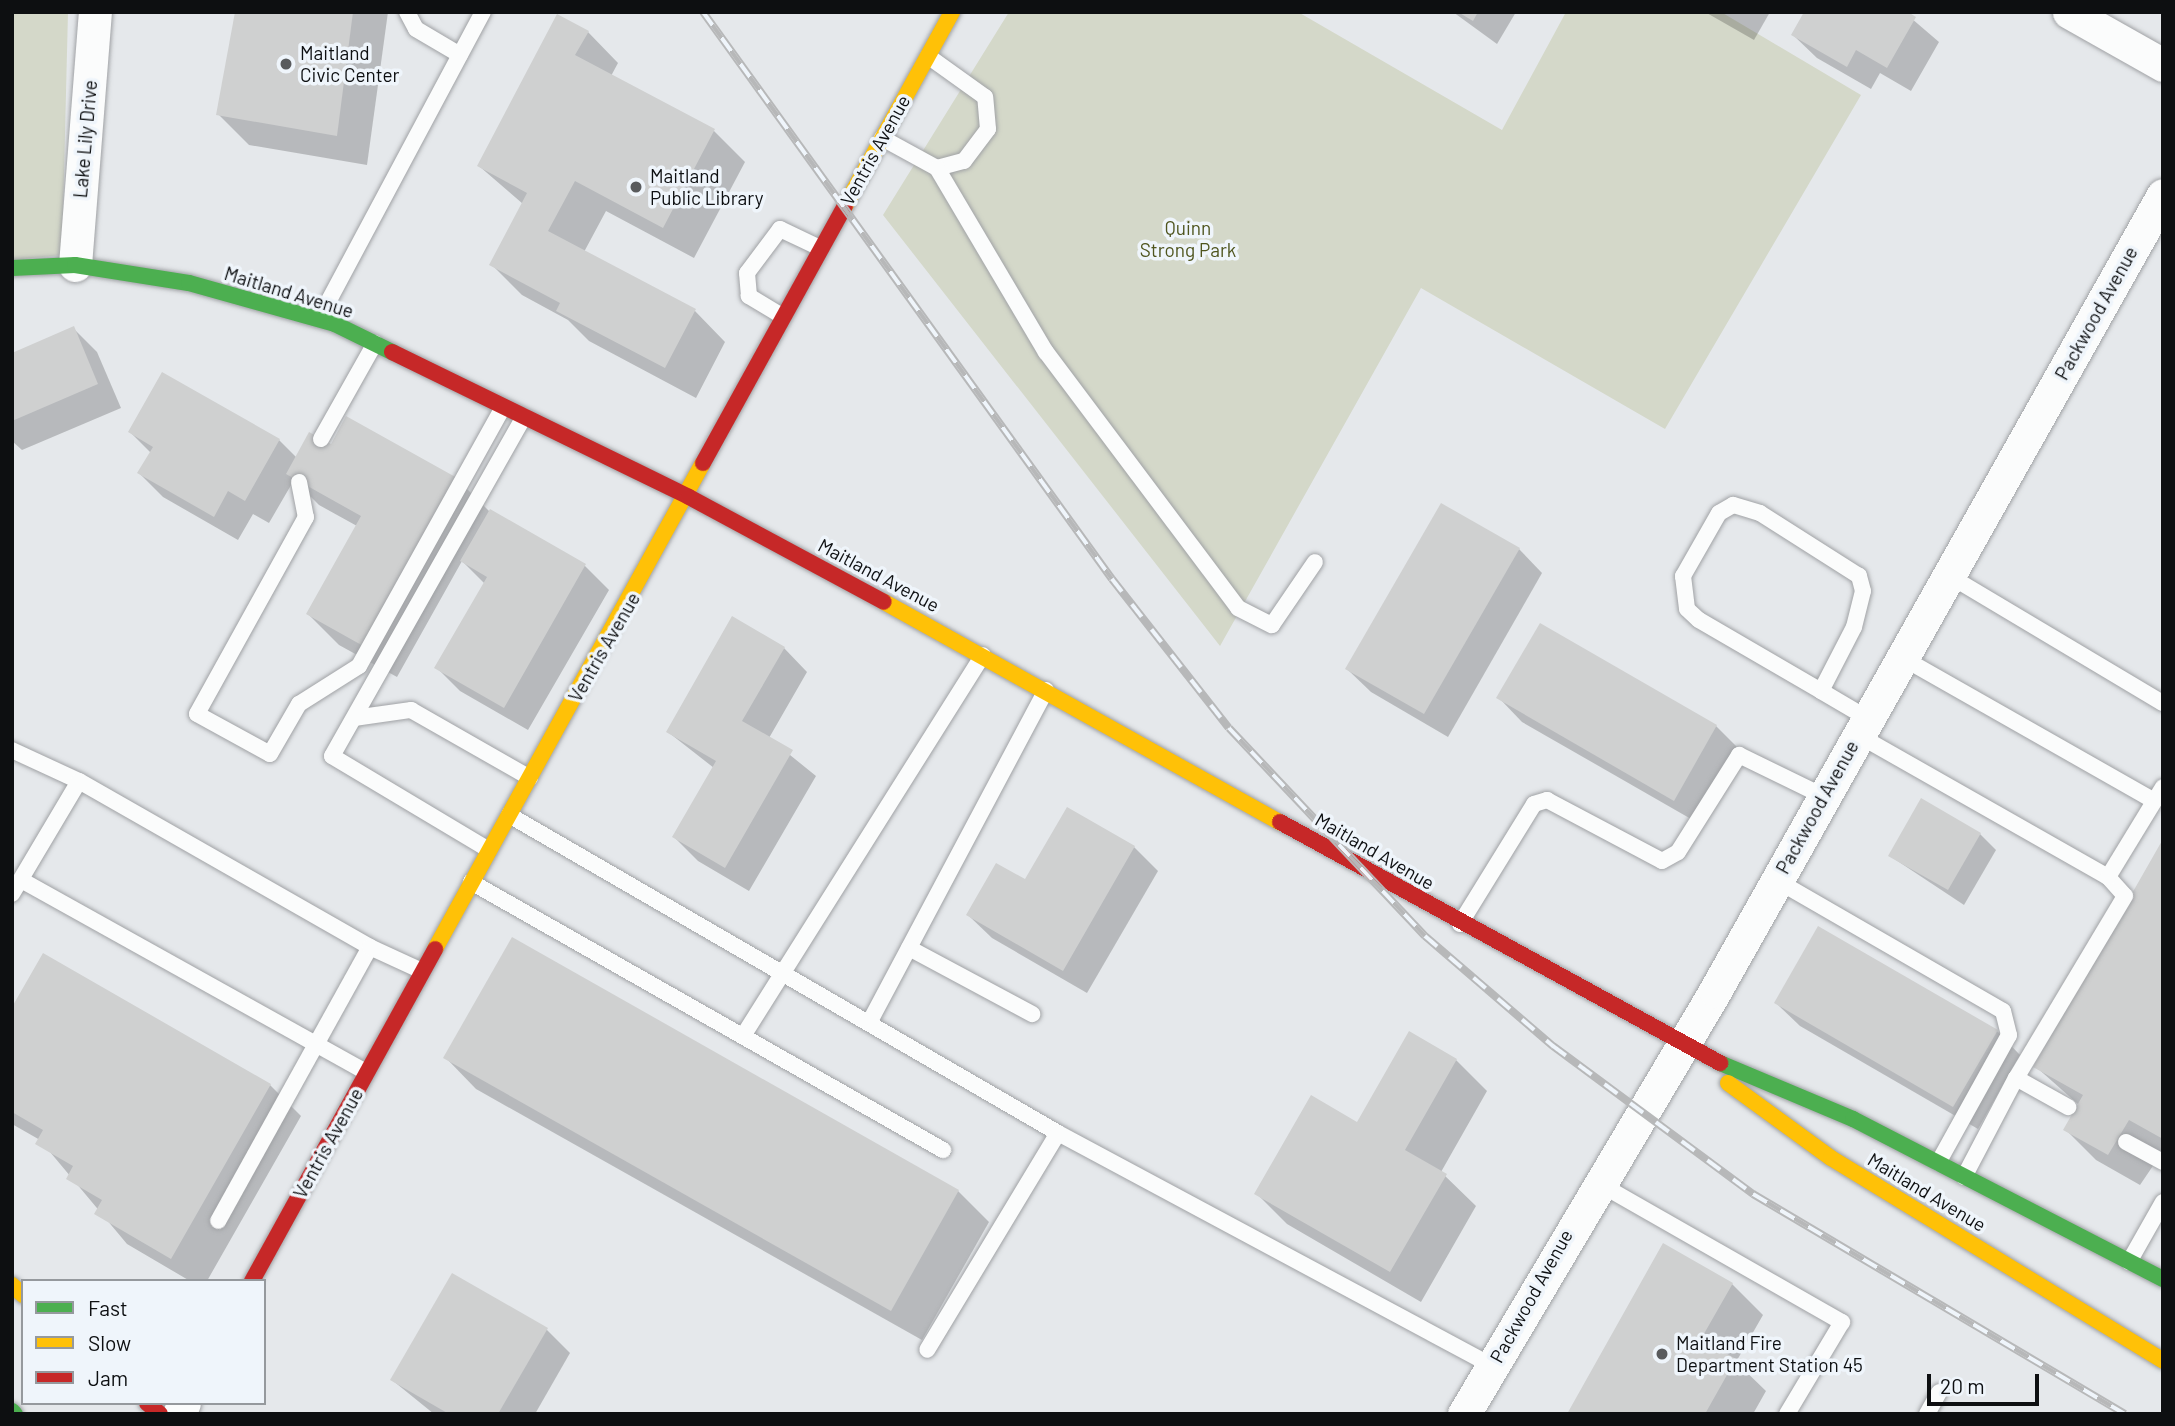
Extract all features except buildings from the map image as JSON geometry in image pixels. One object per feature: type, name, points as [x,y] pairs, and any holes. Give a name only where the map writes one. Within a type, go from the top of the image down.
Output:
[{"type":"main road","name":"Ventris Avenue","points":[[252,1279],[471,882],[689,497],[782,316],[952,12]]},
{"type":"main road","name":"Maitland Avenue","points":[[12,268],[75,265],[189,283],[319,319],[374,343],[689,497],[983,655],[1679,1046],[1853,1119],[2163,1279]]},
{"type":"main road","name":"Maitland Avenue","points":[[1679,1046],[1831,1158],[2161,1355]]},
{"type":"street","name":"Lake Lily Drive","points":[[75,265],[95,12]]},
{"type":"street","points":[[2069,12],[2163,65]]},
{"type":"street","name":"Packwood Avenue","points":[[1464,1414],[1596,1182],[1776,880],[2163,195]]},
{"type":"lane","points":[[407,12],[416,29],[460,55]]},
{"type":"lane","points":[[319,319],[483,12]]},
{"type":"lane","points":[[928,56],[972,82],[989,114],[978,147],[964,161],[937,168]]},
{"type":"lane","points":[[882,138],[937,168],[1046,352],[1238,608],[1272,625],[1315,562]]},
{"type":"lane","points":[[782,316],[749,296],[747,273],[780,229],[820,248]]},
{"type":"lane","points":[[321,439],[374,343]]},
{"type":"lane","points":[[299,482],[306,517],[197,714],[270,754],[299,704],[359,666],[503,407]]},
{"type":"lane","points":[[489,850],[332,756],[524,416]]},
{"type":"lane","points":[[1821,691],[1854,627],[1863,592],[1859,576],[1760,513],[1733,505],[1719,513],[1684,576],[1687,608],[1821,691],[1862,726],[2108,877],[2125,896],[2016,1078],[1964,1177]]},
{"type":"lane","points":[[1948,575],[2163,703]]},
{"type":"lane","points":[[743,1036],[780,972],[983,655]]},
{"type":"lane","points":[[1901,657],[2159,794],[2108,877]]},
{"type":"lane","points":[[869,1023],[1046,690]]},
{"type":"lane","points":[[354,718],[411,710],[530,778]]},
{"type":"lane","points":[[12,750],[79,781],[370,947],[422,971]]},
{"type":"lane","points":[[1460,924],[1534,804],[1547,800],[1662,861],[1678,852],[1739,755],[1823,796]]},
{"type":"lane","points":[[79,781],[16,887],[366,1072]]},
{"type":"lane","points":[[509,815],[1058,1133],[1492,1366]]},
{"type":"lane","points":[[1776,880],[2003,1011],[2009,1035],[1938,1163]]},
{"type":"lane","points":[[471,882],[943,1150]]},
{"type":"lane","points":[[218,1221],[320,1047],[370,947]]},
{"type":"lane","points":[[909,948],[1032,1014]]},
{"type":"lane","points":[[2016,1078],[2068,1107]]},
{"type":"lane","points":[[927,1350],[1058,1133]]},
{"type":"lane","points":[[2126,1142],[2163,1162]]},
{"type":"lane","points":[[1596,1182],[1842,1321],[1787,1414]]},
{"type":"lane","points":[[2129,1262],[2163,1202]]},
{"type":"lane","points":[[1927,1414],[1939,1392]]},
{"type":"green space","points":[[12,12],[68,12],[62,255],[12,260]]},
{"type":"green space","name":"Quinn Strong Park","points":[[1009,12],[1298,12],[1502,130],[1566,12],[1721,12],[1861,95],[1665,429],[1421,288],[1220,646],[883,215]]},
{"type":"railway","points":[[703,12],[1112,579],[1229,728],[1425,936],[1553,1046],[1753,1194],[2125,1414]]},
{"type":"traffic: fast","points":[[12,268],[75,265],[189,283],[335,324],[392,352]]},
{"type":"traffic: fast","points":[[1720,1063],[1853,1119],[2163,1279]]},
{"type":"traffic: fast","points":[[12,1411],[15,1414]]},
{"type":"traffic: slow","points":[[845,206],[952,12]]},
{"type":"traffic: slow","points":[[435,949],[703,463]]},
{"type":"traffic: slow","points":[[884,602],[1280,822]]},
{"type":"traffic: slow","points":[[1728,1083],[1831,1158],[2163,1361]]},
{"type":"traffic: slow","points":[[12,1285],[21,1293]]},
{"type":"traffic: jam","points":[[703,463],[845,206]]},
{"type":"traffic: jam","points":[[392,352],[689,497],[884,602]]},
{"type":"traffic: jam","points":[[1280,822],[1720,1063]]},
{"type":"traffic: jam","points":[[253,1279],[435,949]]},
{"type":"traffic: jam","points":[[149,1405],[160,1414]]},
{"type":"place","name":"Maitland Civic Center","points":[[286,64]]},
{"type":"place","name":"Maitland Public Library","points":[[636,187]]},
{"type":"place","name":"Maitland Fire Department Station 45","points":[[1662,1354]]}]
